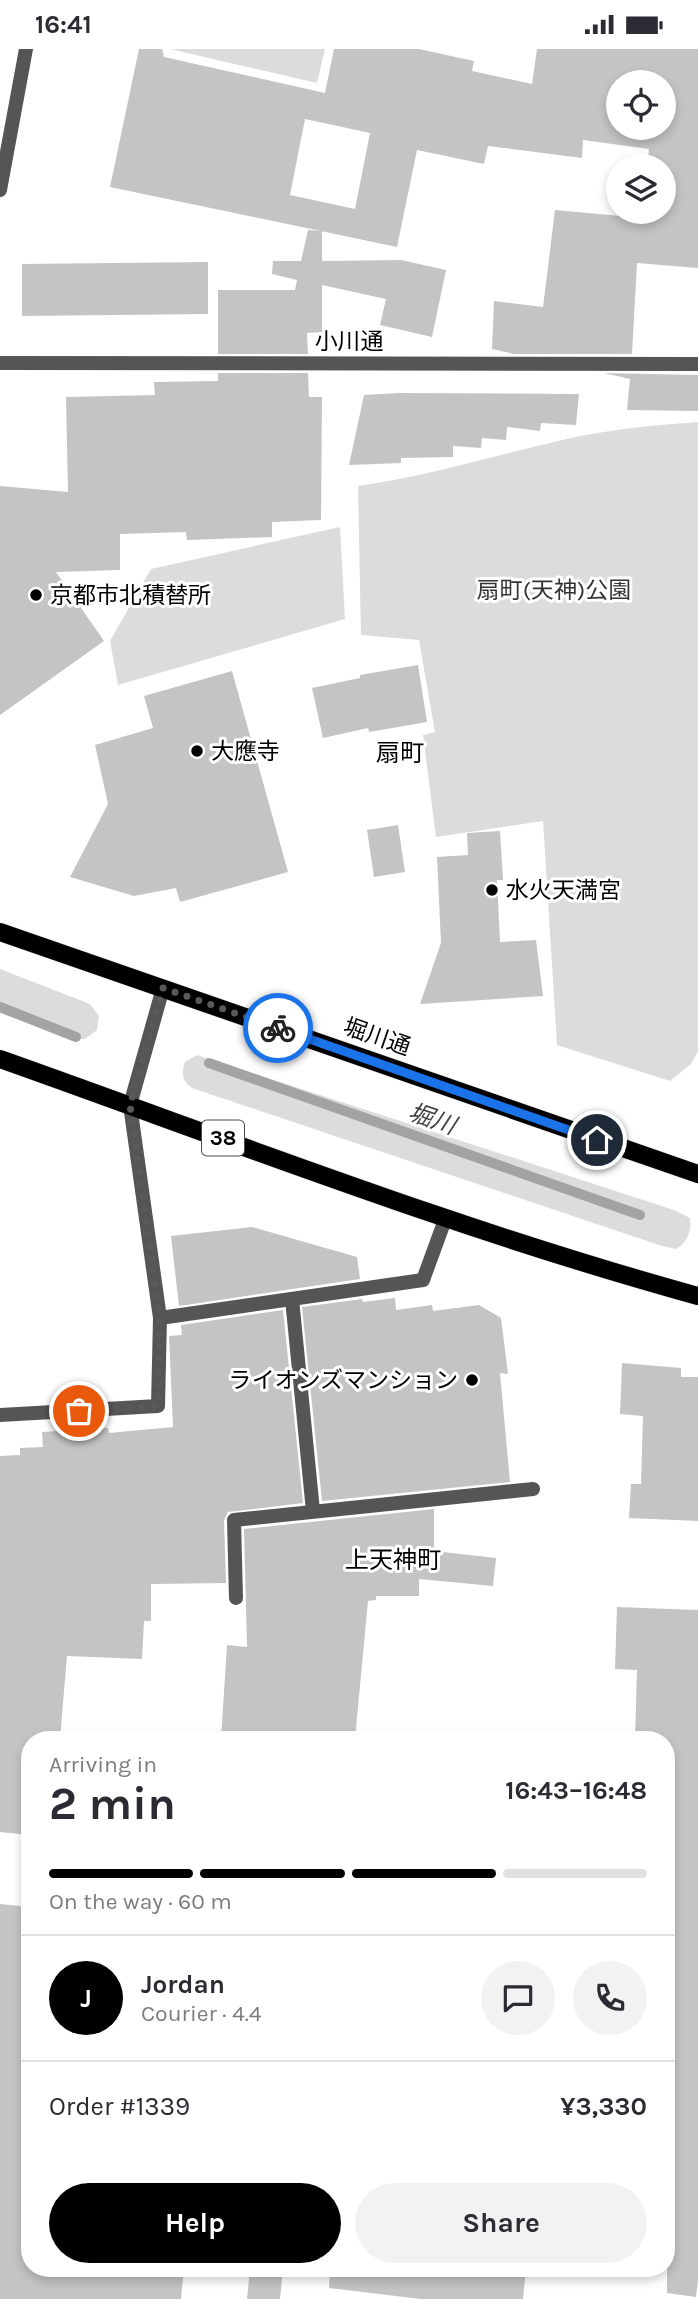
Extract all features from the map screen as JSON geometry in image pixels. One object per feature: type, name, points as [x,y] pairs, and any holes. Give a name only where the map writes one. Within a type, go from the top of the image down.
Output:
[{"type":"main road","name":"堀川通","points":[[0,932],[698,1174]]},
{"type":"main road","name":"38","points":[[0,1059],[446,1217],[615,1274],[698,1296]]},
{"type":"street","points":[[0,190],[26,49]]},
{"type":"street","name":"小川通","points":[[0,363],[698,364]]},
{"type":"street","points":[[0,1415],[158,1406],[160,1318],[130,1105],[163,988]]},
{"type":"street","points":[[160,1318],[423,1280],[446,1217]]},
{"type":"street","points":[[292,1299],[313,1511]]},
{"type":"street","points":[[236,1598],[233,1520],[533,1489]]},
{"type":"green space","points":[[170,49],[325,49],[317,83]]},
{"type":"green space","name":"扇町(天神)公園","points":[[698,422],[698,1051],[691,1064],[670,1081],[557,1045],[543,821],[436,837],[423,735],[435,732],[419,640],[361,635],[358,486],[438,471],[587,435]]},
{"type":"green space","points":[[340,527],[345,619],[118,685],[110,641],[151,569]]},
{"type":"green space","points":[[0,969],[90,1004],[99,1016],[97,1030],[85,1039],[69,1038],[0,1013]]},
{"type":"green space","points":[[197,1055],[674,1210],[690,1218],[688,1236],[676,1249],[662,1246],[192,1088],[184,1080],[183,1069],[185,1062]]},
{"type":"building","points":[[139,49],[162,49],[164,57],[325,93],[334,49],[419,49],[474,61],[472,71],[532,84],[537,49],[698,49],[698,268],[637,263],[632,354],[514,354],[492,349],[494,301],[543,307],[555,210],[606,215],[606,224],[676,224],[676,154],[648,154],[649,149],[583,140],[582,158],[488,146],[484,164],[417,150],[397,247],[110,187]],"holes":[[[305,119],[370,133],[355,209],[290,195]]]},
{"type":"building","points":[[308,230],[322,231],[322,261],[401,260],[446,270],[432,337],[380,325],[386,299],[322,285],[322,332],[307,333],[308,354],[218,354],[218,290],[295,290],[297,280],[272,274],[273,261],[301,261]]},
{"type":"building","points":[[208,262],[208,314],[22,316],[22,264]]},
{"type":"building","points":[[218,373],[308,373],[309,397],[322,397],[321,520],[272,522],[272,537],[187,540],[186,532],[120,534],[120,570],[56,572],[104,641],[0,715],[0,486],[68,492],[66,397],[155,395],[154,382],[218,381]]},
{"type":"building","points":[[604,373],[698,375],[698,411],[627,410],[630,379]]},
{"type":"building","points":[[579,394],[576,425],[541,423],[540,431],[507,427],[506,440],[482,438],[481,448],[453,446],[453,457],[401,458],[401,463],[349,465],[364,395]]},
{"type":"building","points":[[418,665],[427,722],[369,732],[368,728],[323,738],[312,688],[360,678],[360,675]]},
{"type":"building","points":[[232,671],[288,872],[180,902],[176,888],[134,896],[70,877],[108,804],[95,745],[153,728],[144,696]]},
{"type":"building","points":[[398,825],[405,872],[374,877],[367,830]]},
{"type":"building","points":[[500,831],[503,880],[497,880],[500,942],[536,940],[543,996],[420,1004],[441,943],[437,857],[468,855],[467,833]]},
{"type":"building","points":[[252,1227],[357,1257],[360,1279],[179,1306],[171,1236]]},
{"type":"building","points":[[395,1298],[396,1310],[432,1305],[433,1311],[479,1305],[501,1318],[508,1374],[500,1373],[510,1482],[322,1501],[302,1307],[362,1299],[363,1302]]},
{"type":"building","points":[[283,1310],[303,1503],[228,1512],[224,1520],[226,1583],[151,1584],[151,1621],[144,1621],[142,1659],[67,1656],[61,1731],[21,1731],[21,1834],[0,1832],[0,1456],[20,1455],[20,1448],[43,1447],[42,1432],[108,1428],[109,1433],[173,1427],[169,1336],[182,1335],[181,1325]]},
{"type":"building","points":[[622,1363],[681,1368],[681,1377],[698,1377],[698,1521],[629,1518],[631,1484],[641,1484],[643,1416],[620,1414]]},
{"type":"building","points":[[434,1509],[434,1551],[496,1558],[493,1586],[419,1579],[419,1596],[376,1596],[376,1600],[368,1601],[356,1731],[222,1731],[227,1645],[247,1647],[244,1529]]},
{"type":"building","points":[[617,1607],[698,1610],[696,2297],[667,2293],[667,2277],[675,2277],[675,1731],[635,1731],[637,1670],[615,1669]]},
{"type":"building","points":[[0,1904],[21,1906],[21,2277],[183,2277],[181,2299],[0,2299]]},
{"type":"building","points":[[249,2277],[282,2277],[280,2299],[247,2299]]},
{"type":"building","points":[[330,2277],[525,2277],[523,2299],[421,2299],[329,2288]]},
{"type":"waterway","name":"堀川","points":[[0,1007],[76,1037]]},
{"type":"waterway","name":"堀川","points":[[209,1063],[640,1215]]},
{"type":"way so far","points":[[79,1411],[158,1406],[160,1318],[130,1105],[163,988],[278,1028]]},
{"type":"place","name":"京都市北積替所","points":[[36,595]]},
{"type":"place","name":"大應寺","points":[[197,751]]},
{"type":"place","name":"水火天満宮","points":[[492,890]]},
{"type":"place","name":"ライオンズマンション","points":[[472,1380]]},
{"type":"district","name":"扇町","points":[[400,753]]},
{"type":"district","name":"上天神町","points":[[393,1560]]},
{"type":"route","points":[[278,1028],[597,1140]]}]
